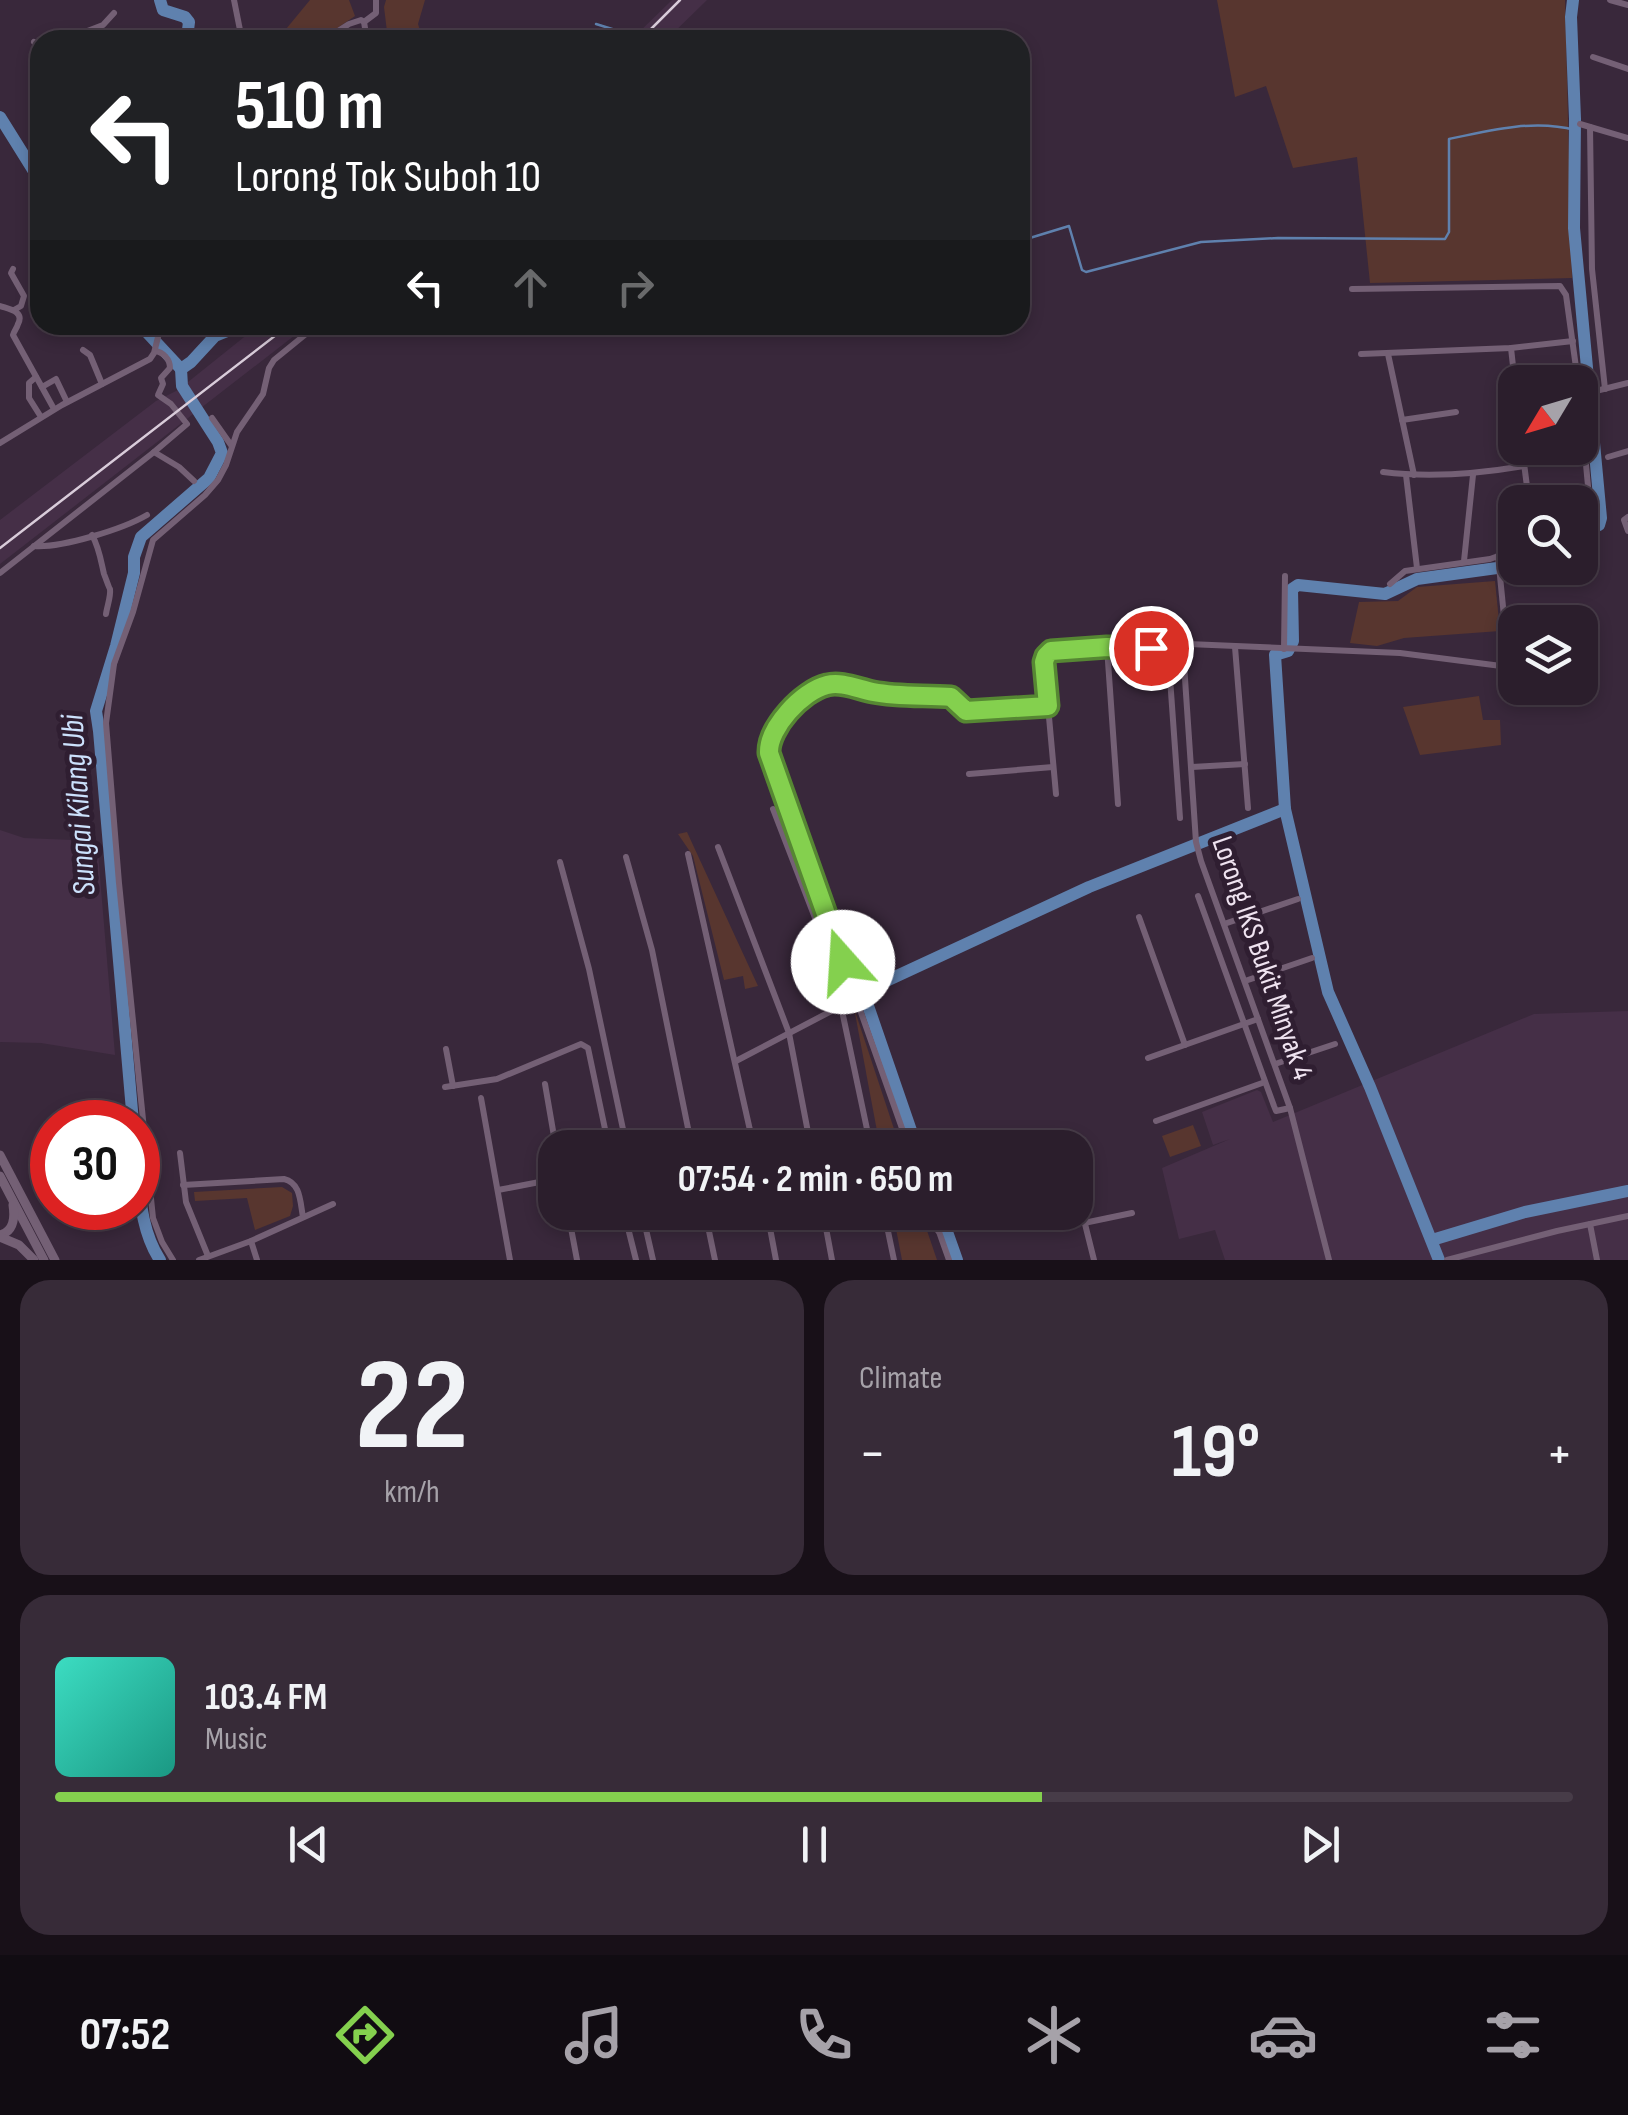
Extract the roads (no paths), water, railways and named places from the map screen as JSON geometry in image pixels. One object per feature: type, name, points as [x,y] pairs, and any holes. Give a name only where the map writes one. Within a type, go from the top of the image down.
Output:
[{"type":"main road","points":[[0,1154],[55,1260]]},
{"type":"main road","points":[[0,1176],[44,1260]]},
{"type":"main road","points":[[0,1236],[8,1232],[14,1220],[13,1201]]},
{"type":"main road","points":[[0,1236],[19,1245],[34,1260]]},
{"type":"street","points":[[234,0],[240,30]]},
{"type":"street","points":[[364,22],[376,13],[376,0]]},
{"type":"street","points":[[1610,0],[1628,5]]},
{"type":"street","points":[[90,30],[103,25],[114,12]]},
{"type":"street","points":[[340,30],[364,22]]},
{"type":"street","points":[[364,22],[365,30]]},
{"type":"street","points":[[1593,57],[1628,68]]},
{"type":"street","points":[[1580,124],[1628,138]]},
{"type":"street","points":[[1590,127],[1592,269],[1601,389]]},
{"type":"street","points":[[12,310],[21,306],[24,296],[10,273],[13,269]]},
{"type":"street","points":[[1352,289],[1560,286],[1566,294],[1576,365]]},
{"type":"street","points":[[0,306],[20,318],[13,335],[54,409]]},
{"type":"street","points":[[0,443],[54,409],[150,359],[158,335]]},
{"type":"street","points":[[173,1260],[153,1218],[119,884],[106,723],[114,664],[150,547],[158,534],[218,480],[237,432],[263,394],[269,368],[305,335]]},
{"type":"street","points":[[1361,354],[1511,348],[1573,341]]},
{"type":"street","points":[[1511,348],[1513,365]]},
{"type":"street","points":[[84,350],[102,384]]},
{"type":"street","points":[[0,574],[187,424],[158,395],[163,384],[161,378],[170,363],[155,350]]},
{"type":"street","points":[[1388,354],[1410,475],[1418,568]]},
{"type":"street","points":[[36,377],[29,384],[28,394],[41,417]]},
{"type":"street","points":[[42,388],[56,379],[67,402]]},
{"type":"street","points":[[1598,390],[1628,383]]},
{"type":"street","points":[[1402,420],[1456,412]]},
{"type":"street","points":[[212,418],[232,446]]},
{"type":"street","points":[[1608,457],[1628,451]]},
{"type":"street","points":[[154,452],[194,481]]},
{"type":"street","points":[[1384,472],[1473,474],[1524,466],[1527,485]]},
{"type":"street","points":[[1464,561],[1473,474]]},
{"type":"street","points":[[33,546],[49,547],[147,515]]},
{"type":"street","points":[[1628,517],[1624,520],[1628,531]]},
{"type":"street","points":[[92,535],[110,586],[106,614]]},
{"type":"street","points":[[1390,584],[1400,574],[1418,568],[1498,559]]},
{"type":"street","points":[[1285,576],[1288,650]]},
{"type":"street","points":[[1056,794],[1044,662],[1048,653],[1107,647],[1235,647],[1400,653],[1509,667],[1501,585]]},
{"type":"street","name":"Lorong IKS Bukit Minyak 4","points":[[1185,646],[1194,824],[1200,862],[1290,1108],[1329,1260]]},
{"type":"street","points":[[1107,647],[1118,804]]},
{"type":"street","points":[[1235,647],[1248,808]]},
{"type":"street","points":[[1168,649],[1180,818]]},
{"type":"street","points":[[903,1130],[769,753],[768,740],[785,715],[830,684],[900,695],[951,697],[966,711],[1048,706]]},
{"type":"street","points":[[1192,767],[1244,764]]},
{"type":"street","points":[[969,774],[1053,767]]},
{"type":"street","points":[[736,1061],[847,1000],[772,809]]},
{"type":"street","points":[[718,847],[789,1032],[808,1130]]},
{"type":"street","points":[[688,854],[750,1130]]},
{"type":"street","points":[[626,858],[652,950],[688,1130]]},
{"type":"street","points":[[560,862],[589,970],[624,1130]]},
{"type":"street","points":[[1198,896],[1276,1110],[1290,1108]]},
{"type":"street","points":[[1224,924],[1298,900]]},
{"type":"street","points":[[1139,917],[1185,1044]]},
{"type":"street","points":[[1244,982],[1312,958]]},
{"type":"street","points":[[841,1006],[867,1130]]},
{"type":"street","points":[[1148,1058],[1258,1019]]},
{"type":"street","points":[[446,1049],[449,1086],[497,1079],[581,1044],[588,1048],[605,1130]]},
{"type":"street","points":[[1275,1064],[1334,1044]]},
{"type":"street","points":[[1156,1121],[1265,1082]]},
{"type":"street","points":[[545,1084],[553,1130]]},
{"type":"street","points":[[481,1098],[510,1260]]},
{"type":"street","points":[[180,1153],[186,1202],[204,1258],[333,1204]]},
{"type":"street","points":[[183,1185],[291,1180],[303,1217]]},
{"type":"street","points":[[498,1190],[538,1182]]},
{"type":"street","points":[[1093,1221],[1132,1214]]},
{"type":"street","points":[[1449,1260],[1628,1216]]},
{"type":"street","points":[[1590,1224],[1597,1260]]},
{"type":"street","points":[[571,1230],[577,1260]]},
{"type":"street","points":[[628,1230],[636,1260]]},
{"type":"street","points":[[646,1230],[653,1260]]},
{"type":"street","points":[[709,1230],[715,1260]]},
{"type":"street","points":[[770,1230],[776,1260]]},
{"type":"street","points":[[827,1230],[832,1260]]},
{"type":"street","points":[[888,1230],[894,1260]]},
{"type":"street","points":[[943,1230],[948,1260]]},
{"type":"street","points":[[1086,1230],[1094,1260]]},
{"type":"street","points":[[251,1241],[258,1260]]},
{"type":"waterway","name":"Sungai Kilang Ubi","points":[[160,0],[163,10],[185,17],[188,30]]},
{"type":"waterway","points":[[1573,0],[1574,228],[1598,485]]},
{"type":"waterway","points":[[596,24],[615,30]]},
{"type":"waterway","points":[[0,117],[30,165]]},
{"type":"waterway","points":[[1030,238],[1069,226],[1082,270],[1086,272],[1201,242],[1278,238],[1445,239],[1449,232],[1449,139],[1528,126],[1575,130]]},
{"type":"waterway","points":[[149,335],[181,369]]},
{"type":"waterway","name":"Sungai Kilang Ubi","points":[[131,1100],[96,711],[116,646],[141,537],[209,478],[222,453],[182,386],[181,369],[217,335]]},
{"type":"waterway","points":[[1598,486],[1598,525]]},
{"type":"waterway","points":[[1439,1260],[1328,992],[1285,809],[1275,655],[1288,651],[1293,641],[1292,589],[1298,585],[1385,594],[1417,579],[1498,568]]},
{"type":"waterway","points":[[911,1130],[866,1000],[871,988],[1089,887],[1285,809]]},
{"type":"waterway","points":[[1432,1240],[1525,1212],[1628,1191]]},
{"type":"waterway","name":"Sungai Kilang Ubi","points":[[147,1230],[160,1260]]},
{"type":"waterway","points":[[946,1230],[957,1260]]},
{"type":"railway","points":[[650,30],[680,0]]},
{"type":"railway","points":[[0,548],[276,335]]}]
